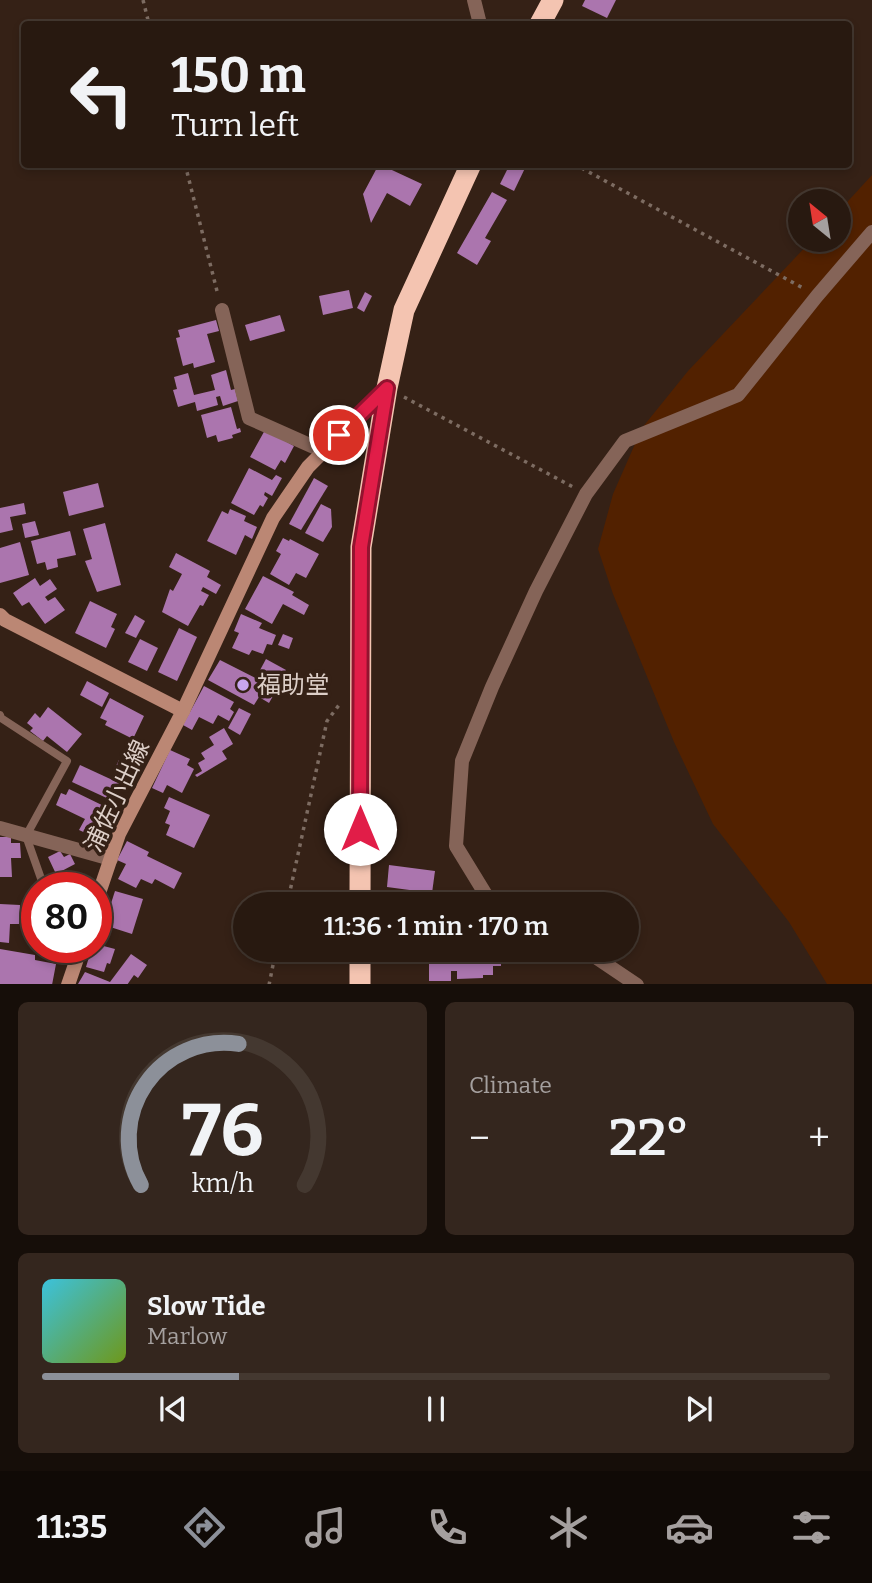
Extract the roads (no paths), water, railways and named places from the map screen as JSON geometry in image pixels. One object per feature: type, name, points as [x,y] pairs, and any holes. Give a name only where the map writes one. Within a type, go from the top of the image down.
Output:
[{"type":"highway","points":[[542,21],[553,0]]},
{"type":"highway","points":[[360,892],[361,547],[387,388],[404,310],[469,168]]},
{"type":"highway","points":[[360,962],[360,984]]},
{"type":"main road","name":"浦佐小出線","points":[[106,872],[119,834],[183,711],[273,518],[323,451],[387,388]]},
{"type":"main road","points":[[0,615],[5,620],[183,711]]},
{"type":"main road","points":[[68,984],[76,963]]},
{"type":"street","points":[[474,0],[479,21]]},
{"type":"street","points":[[484,892],[456,846],[462,761],[536,591],[586,494],[625,441],[738,395],[872,232]]},
{"type":"street","points":[[222,310],[249,418],[323,451]]},
{"type":"street","points":[[0,828],[111,859]]},
{"type":"street","points":[[602,962],[635,984]]},
{"type":"lane","points":[[0,717],[67,761],[26,836],[39,872]]},
{"type":"lane","points":[[72,963],[74,968]]},
{"type":"place","name":"福助堂","points":[[243,685]]}]
